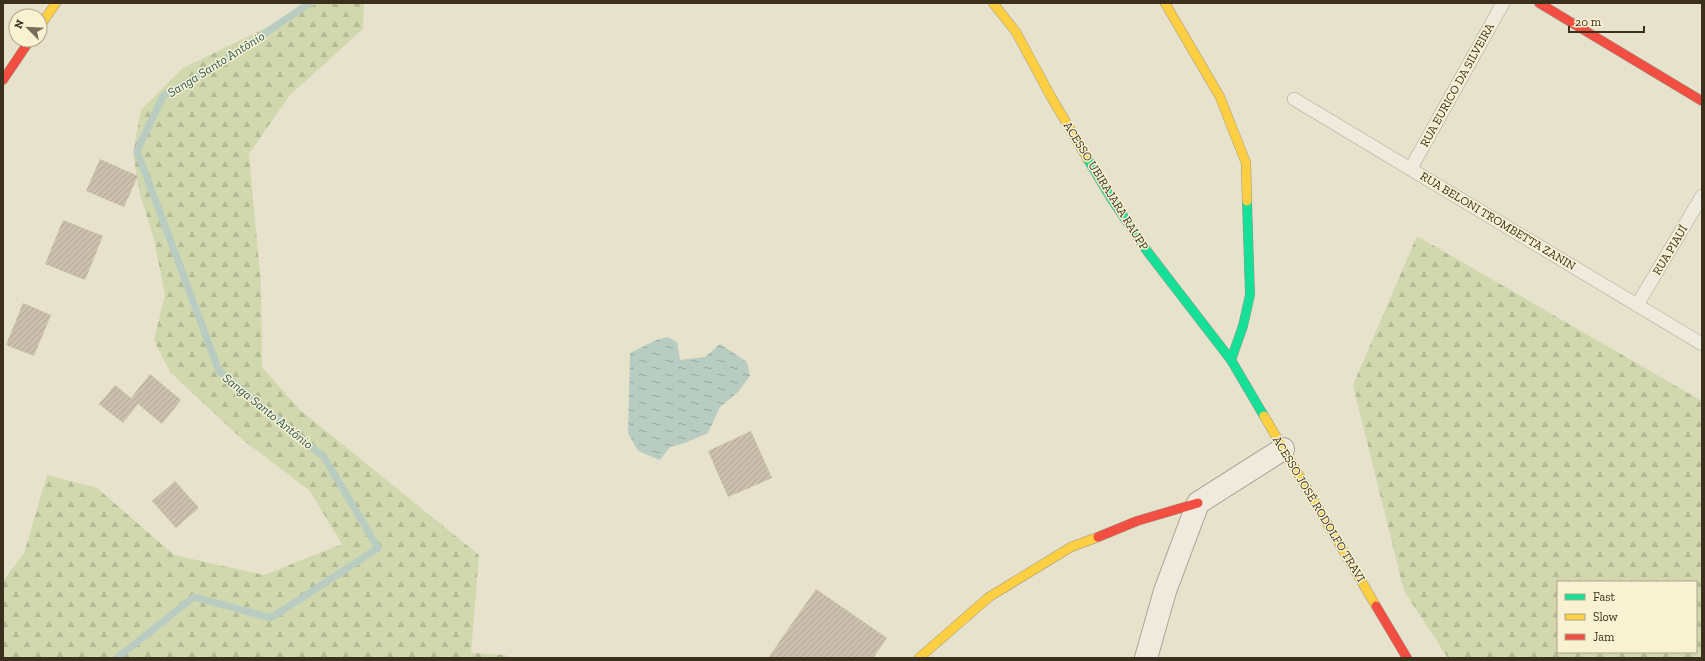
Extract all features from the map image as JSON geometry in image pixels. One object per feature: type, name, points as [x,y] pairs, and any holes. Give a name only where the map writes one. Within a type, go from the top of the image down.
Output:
[{"type":"main road","points":[[48,14],[56,3]]},
{"type":"main road","name":"ACESSO UBIRAJARA RAUPP","points":[[993,3],[1016,32],[1050,95],[1111,198],[1147,251],[1231,360]]},
{"type":"main road","points":[[1166,3],[1220,97],[1246,163],[1250,295],[1243,326],[1231,360]]},
{"type":"main road","points":[[1539,3],[1702,101]]},
{"type":"main road","points":[[3,80],[24,48]]},
{"type":"main road","name":"ACESSO JOSÉ RODOLFO TRAVI","points":[[1231,360],[1406,658]]},
{"type":"main road","points":[[919,658],[989,597],[1072,547],[1137,521],[1198,503]]},
{"type":"street","points":[[1146,658],[1165,591],[1198,503],[1283,448]]},
{"type":"lane","name":"RUA EURICO DA SILVEIRA","points":[[1411,168],[1502,3]]},
{"type":"lane","name":"RUA BELONI TROMBETTA ZANIN","points":[[1294,99],[1702,344]]},
{"type":"lane","name":"RUA PIAUÍ","points":[[1637,305],[1702,196]]},
{"type":"green space","points":[[318,3],[364,3],[363,29],[290,95],[249,154],[261,285],[262,367],[300,410],[479,555],[471,653],[505,655],[510,658],[3,658],[3,581],[24,553],[47,475],[97,488],[174,555],[264,575],[342,544],[310,491],[243,440],[170,372],[154,340],[165,295],[154,239],[140,194],[133,153],[141,110],[183,68]]},
{"type":"green space","points":[[1417,236],[1702,401],[1702,658],[1448,658],[1404,591],[1353,385]]},
{"type":"water","points":[[667,337],[677,342],[680,360],[705,357],[720,344],[747,362],[750,376],[738,392],[720,407],[708,433],[685,443],[670,447],[660,460],[638,451],[628,433],[630,353],[656,340]]},
{"type":"building","points":[[100,159],[138,176],[124,207],[86,191]]},
{"type":"building","points":[[63,220],[103,236],[85,280],[45,264]]},
{"type":"building","points":[[23,303],[51,315],[34,356],[6,345]]},
{"type":"building","points":[[150,374],[181,400],[162,424],[138,404],[123,423],[99,404],[115,385],[131,398]]},
{"type":"building","points":[[751,431],[772,478],[728,497],[708,451]]},
{"type":"building","points":[[175,481],[199,508],[176,528],[152,501]]},
{"type":"building","points":[[816,589],[887,638],[873,658],[768,658]]},
{"type":"waterway","name":"Sanga Santo Antônio","points":[[117,658],[194,597],[271,618],[378,548],[324,457],[219,371],[137,151],[163,96],[219,64],[310,3]]},
{"type":"traffic: fast","points":[[1087,158],[1111,198],[1147,251],[1231,360],[1264,416]]},
{"type":"traffic: fast","points":[[1231,360],[1243,326],[1250,295],[1247,201]]},
{"type":"traffic: slow","points":[[48,14],[56,3]]},
{"type":"traffic: slow","points":[[993,3],[1016,32],[1050,95],[1087,158]]},
{"type":"traffic: slow","points":[[1165,3],[1220,97],[1246,163],[1247,201]]},
{"type":"traffic: slow","points":[[1264,416],[1376,606]]},
{"type":"traffic: slow","points":[[919,658],[989,597],[1071,547],[1098,537]]},
{"type":"traffic: jam","points":[[1539,3],[1702,101]]},
{"type":"traffic: jam","points":[[3,80],[25,48]]},
{"type":"traffic: jam","points":[[1098,537],[1137,521],[1198,503]]},
{"type":"traffic: jam","points":[[1376,606],[1407,658]]}]
